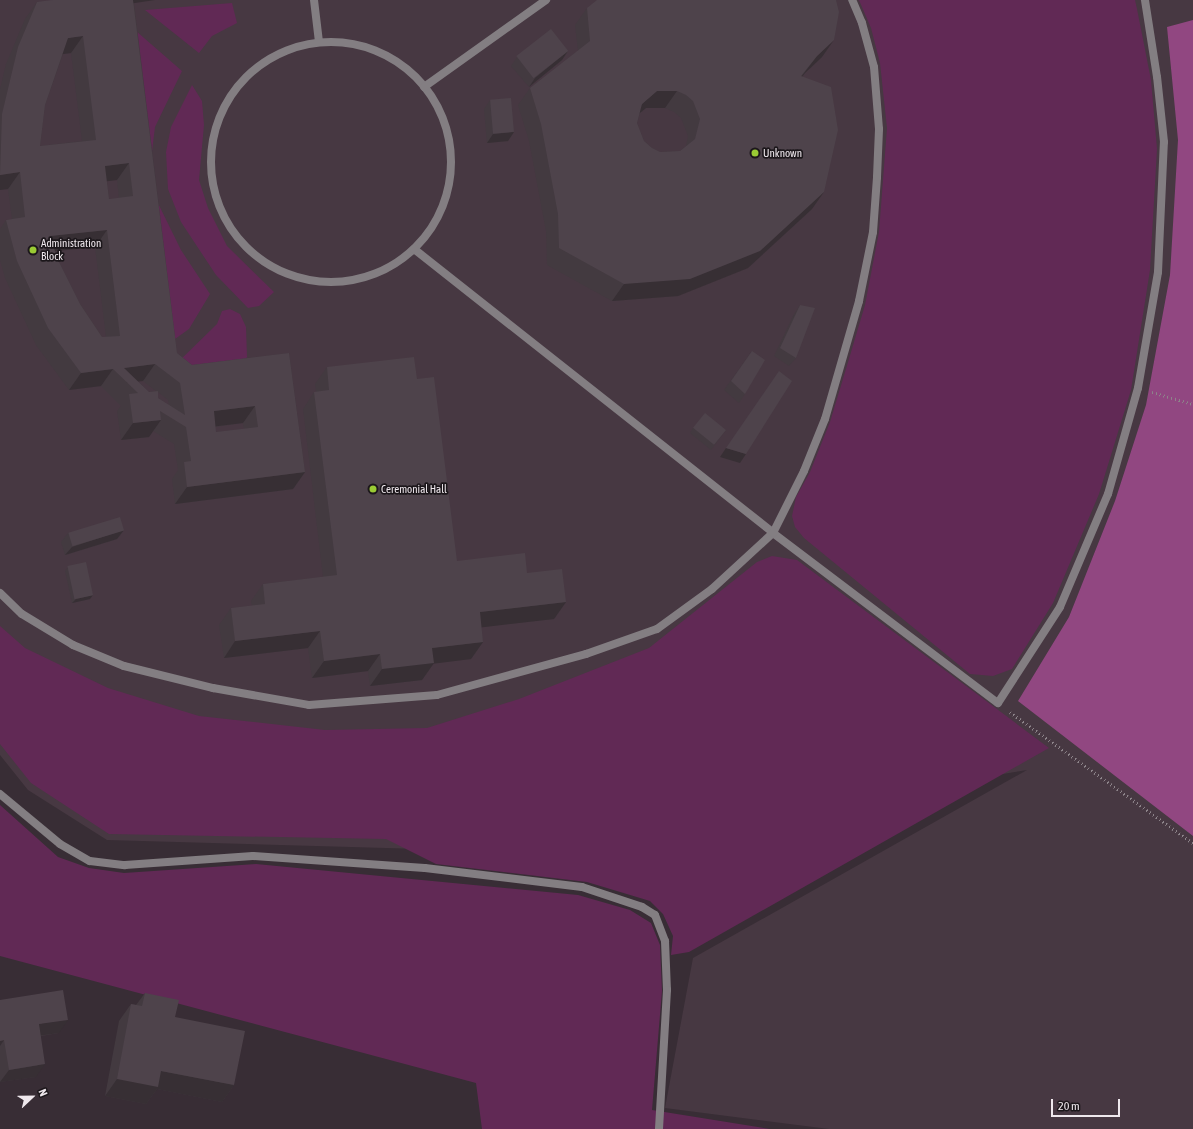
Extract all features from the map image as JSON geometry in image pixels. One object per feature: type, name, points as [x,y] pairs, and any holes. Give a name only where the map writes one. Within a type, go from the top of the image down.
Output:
[{"type":"lane","points":[[314,0],[319,42]]},
{"type":"lane","points":[[424,87],[546,0]]},
{"type":"lane","points":[[0,593],[22,614],[73,645],[124,666],[213,688],[309,705],[430,696],[586,654],[657,629],[712,589],[773,533],[804,471],[825,419],[859,301],[873,232],[879,129],[874,67],[862,23],[852,0]]},
{"type":"lane","points":[[414,249],[773,533],[998,703],[1060,607],[1108,494],[1138,388],[1158,272],[1164,142],[1145,0]]},
{"type":"lane","points":[[319,42],[339,42],[377,51],[411,72],[424,87],[438,109],[449,140],[450,180],[438,218],[414,249],[381,272],[363,278],[323,282],[304,279],[285,273],[251,252],[238,237],[224,215],[213,183],[211,164],[212,144],[225,106],[235,89],[264,62],[281,52],[319,42]]},
{"type":"lane","points":[[0,794],[60,844],[90,861],[125,865],[253,856],[425,868],[582,888],[642,907],[655,915],[665,941],[667,990],[659,1129]]},
{"type":"path","points":[[1138,388],[1193,404]]},
{"type":"path","points":[[998,703],[1193,843]]},
{"type":"shaded area","points":[[0,0],[1193,0],[1193,1129],[829,1129],[665,1108],[693,958],[1027,770],[527,852],[107,840],[28,790],[0,755]]},
{"type":"shaded area","points":[[859,0],[1135,0],[1137,9],[1151,80],[1157,149],[1150,270],[1131,390],[1099,494],[1053,603],[1012,669],[993,676],[970,674],[804,538],[795,527],[792,516],[796,497],[810,472],[830,422],[865,305],[879,232],[887,128],[880,63],[871,28]]},
{"type":"shaded area","points":[[232,3],[237,23],[212,36],[199,53],[145,10]]},
{"type":"shaded area","points":[[1193,20],[1193,836],[1018,701],[1069,617],[1115,501],[1146,405],[1170,275],[1178,140],[1167,27]]},
{"type":"shaded area","points":[[128,24],[182,71],[155,127],[150,168]]},
{"type":"shaded area","points":[[192,85],[202,101],[204,125],[199,180],[208,208],[227,246],[274,292],[259,306],[248,308],[216,275],[181,222],[168,189],[166,152],[171,127]]},
{"type":"shaded area","points":[[150,187],[181,250],[210,294],[189,329],[168,344]]},
{"type":"shaded area","points":[[230,309],[240,314],[246,327],[247,357],[238,369],[174,366],[217,324],[222,311]]},
{"type":"shaded area","points":[[772,556],[797,560],[1049,748],[689,952],[671,955],[673,936],[663,914],[650,901],[587,882],[436,864],[386,839],[109,834],[31,783],[0,744],[0,626],[25,648],[108,688],[199,716],[325,730],[427,728],[519,699],[649,648],[757,562]]},
{"type":"shaded area","points":[[0,805],[58,857],[89,868],[124,873],[256,864],[578,895],[630,910],[651,923],[660,945],[662,991],[652,1110],[770,1129],[482,1129],[476,1083],[0,956]]},
{"type":"building","name":"Administration Block","points":[[52,0],[133,0],[177,353],[192,365],[289,353],[305,472],[187,487],[184,462],[191,461],[186,427],[160,411],[161,420],[133,423],[129,394],[138,393],[113,369],[81,373],[48,328],[17,261],[6,220],[25,217],[20,172],[0,175],[2,114],[18,47],[37,2]],"holes":[[[83,36],[96,140],[40,146],[45,105],[68,38]],[[129,163],[133,196],[109,199],[105,166]],[[107,230],[120,336],[102,337],[80,304],[58,260],[50,236]],[[155,364],[180,383],[185,415],[158,398],[158,391],[149,392],[124,368]],[[255,406],[258,427],[216,432],[214,411]]]},
{"type":"building","name":"Unknown","points":[[597,0],[836,0],[839,12],[834,40],[817,56],[801,76],[831,87],[838,130],[824,192],[760,251],[690,279],[624,284],[559,248],[558,214],[541,124],[530,88],[590,41],[587,8]],"holes":[[[657,91],[677,91],[686,95],[693,101],[700,119],[695,139],[680,151],[660,152],[652,148],[644,141],[637,123],[642,104]]]},
{"type":"building","points":[[551,29],[568,51],[534,78],[516,56]]},
{"type":"building","points":[[511,98],[514,132],[493,134],[490,100]]},
{"type":"building","points":[[800,305],[815,308],[796,358],[780,348]]},
{"type":"building","points":[[752,351],[765,360],[745,394],[731,381]]},
{"type":"building","name":"Ceremonial Hall","points":[[414,357],[417,379],[434,377],[457,561],[525,553],[527,573],[562,569],[566,602],[480,612],[483,642],[432,648],[434,663],[382,669],[380,654],[324,661],[320,631],[235,641],[231,608],[265,604],[263,584],[337,575],[314,392],[329,390],[327,367]]},
{"type":"building","points":[[779,371],[792,381],[746,454],[726,448]]},
{"type":"building","points":[[705,413],[726,430],[714,445],[693,428]]},
{"type":"building","points":[[120,517],[124,530],[72,546],[68,533]]},
{"type":"building","points":[[86,562],[93,595],[74,599],[67,566]]},
{"type":"building","points":[[63,990],[68,1020],[39,1024],[45,1064],[9,1070],[4,1040],[0,1041],[0,1000]]},
{"type":"building","points":[[145,993],[179,1000],[175,1017],[245,1031],[234,1085],[161,1071],[158,1087],[117,1079],[131,1004],[142,1006]]},
{"type":"place","name":"Unknown","points":[[755,153]]},
{"type":"place","name":"Administration Block","points":[[33,250]]},
{"type":"place","name":"Ceremonial Hall","points":[[373,489]]}]
